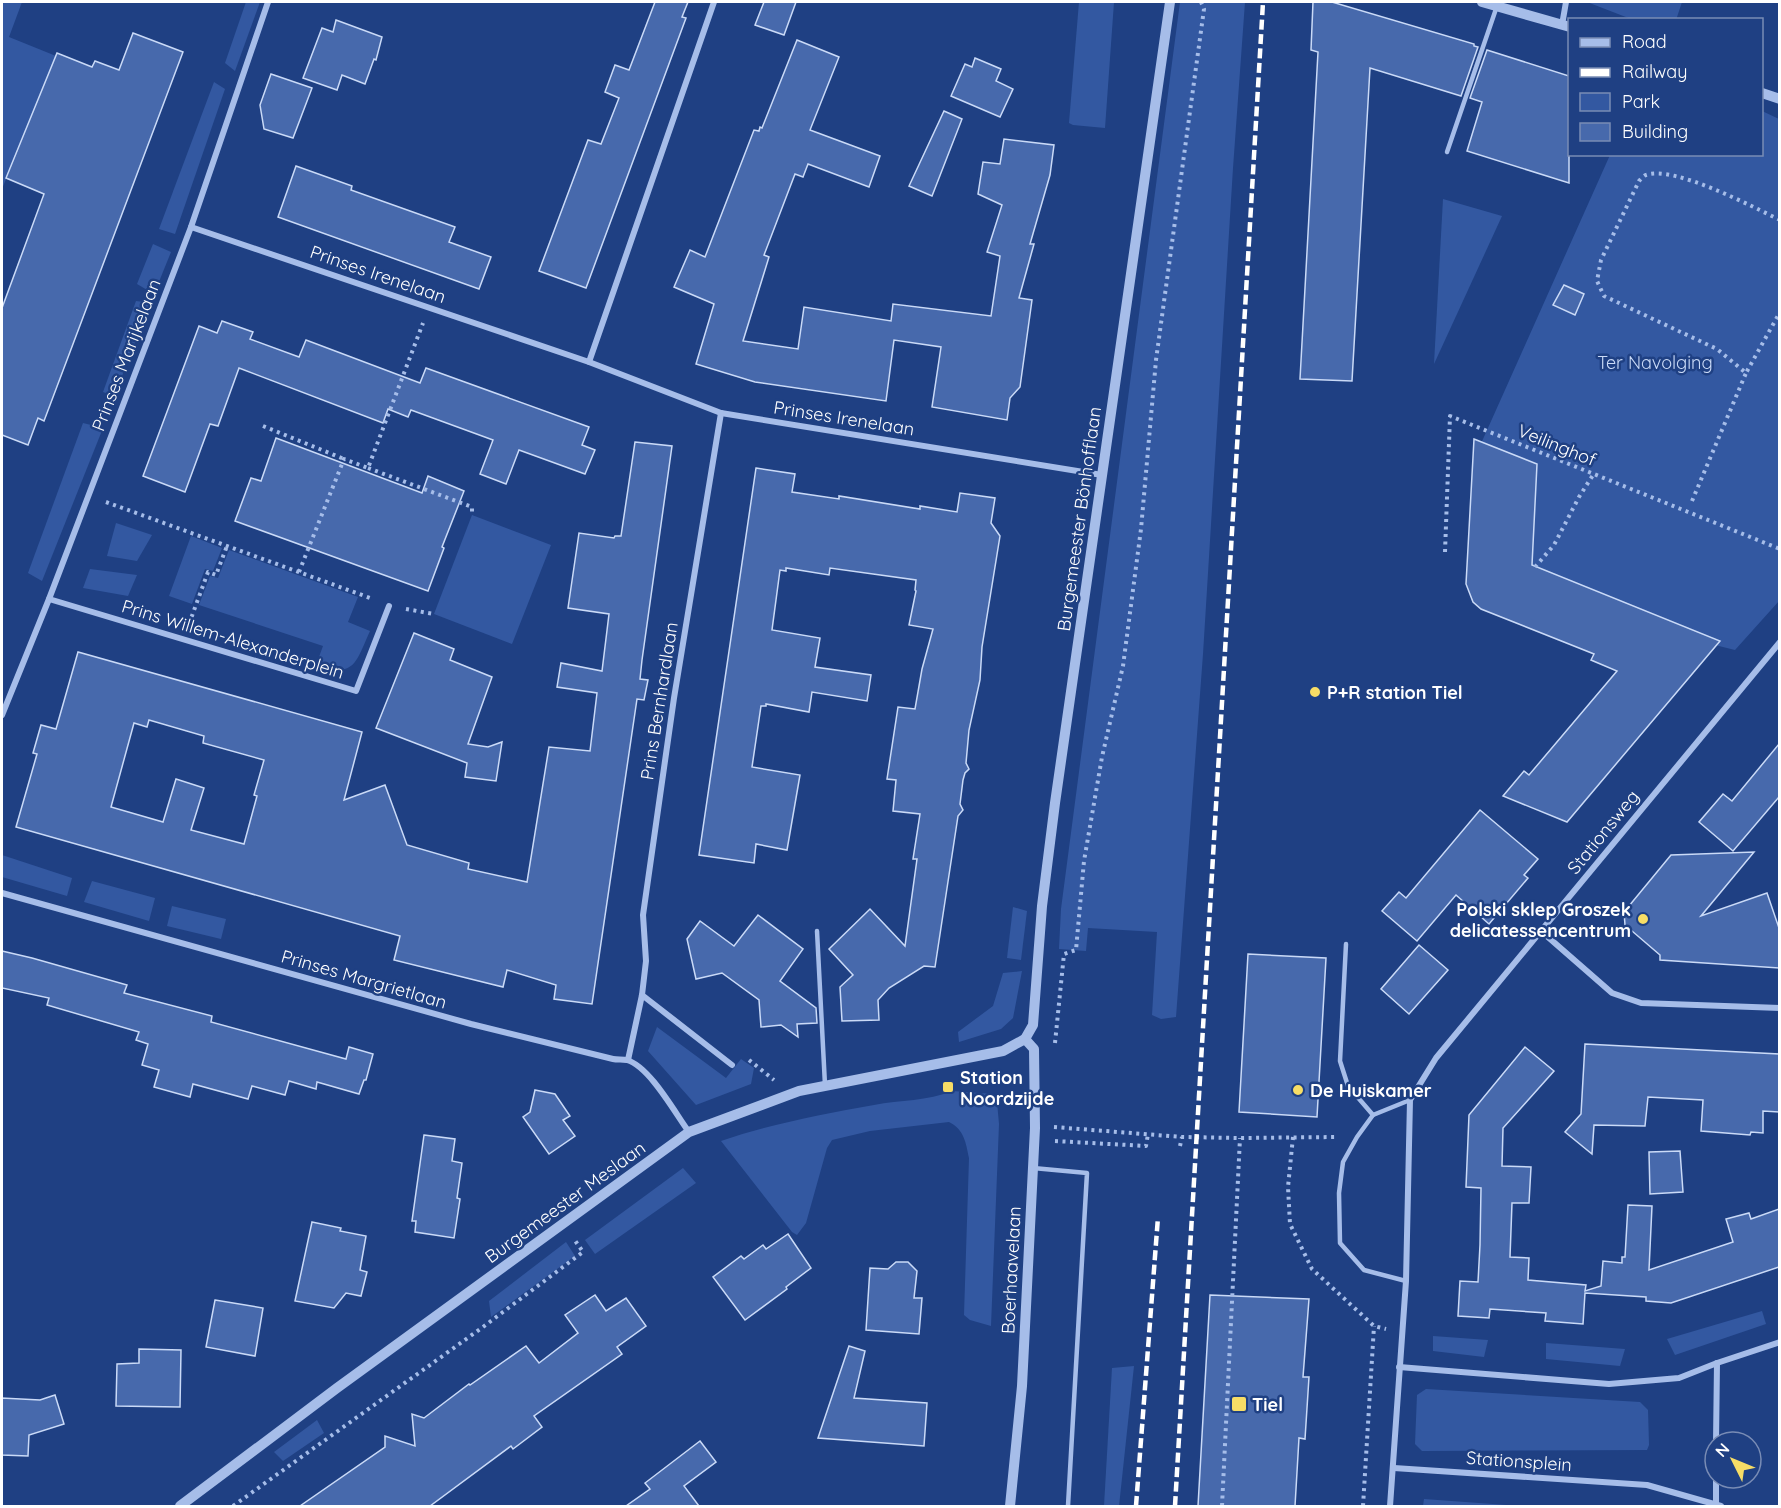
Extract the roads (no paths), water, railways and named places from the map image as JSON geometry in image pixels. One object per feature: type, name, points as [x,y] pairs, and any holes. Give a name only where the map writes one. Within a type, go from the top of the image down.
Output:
[{"type":"street","name":"Prinses Marijkelaan","points":[[2,715],[49,599],[190,227],[268,2]]},
{"type":"street","points":[[589,362],[714,2]]},
{"type":"street","name":"Burgemeester Bönhofflaan","points":[[1025,1040],[1033,1026],[1042,906],[1170,2]]},
{"type":"street","points":[[1482,2],[1566,26],[1566,2]]},
{"type":"street","points":[[1763,94],[1779,99]]},
{"type":"street","name":"Prinses Irenelaan","points":[[190,227],[589,362],[721,413],[1102,475]]},
{"type":"street","name":"Prins Bernhardlaan","points":[[628,1060],[642,995],[646,961],[643,915],[674,699],[721,413]]},
{"type":"street","name":"Prins Willem-Alexanderplein","points":[[49,599],[357,691],[389,606]]},
{"type":"street","name":"Stationsweg","points":[[1410,1100],[1436,1058],[1779,642]]},
{"type":"street","name":"Prinses Margrietlaan","points":[[2,893],[471,1024],[613,1059],[628,1060]]},
{"type":"street","points":[[1541,931],[1612,993],[1641,1003],[1779,1008]]},
{"type":"street","points":[[642,995],[732,1065]]},
{"type":"street","name":"Burgemeester Meslaan","points":[[180,1506],[689,1132],[791,1094],[825,1085],[1004,1051],[1025,1040]]},
{"type":"street","name":"Boerhaavelaan","points":[[1010,1506],[1022,1386],[1034,1141],[1034,1049],[1025,1040]]},
{"type":"street","points":[[628,1060],[652,1080],[689,1132]]},
{"type":"street","points":[[1390,1506],[1406,1281],[1410,1100]]},
{"type":"street","points":[[1399,1367],[1609,1384],[1679,1378],[1779,1342]]},
{"type":"street","points":[[1716,1430],[1717,1363]]},
{"type":"street","name":"Stationsplein","points":[[1394,1468],[1647,1485],[1718,1505],[1717,1490]]},
{"type":"lane","points":[[1447,152],[1497,6]]},
{"type":"lane","points":[[817,931],[825,1085]]},
{"type":"lane","points":[[1346,944],[1340,1061],[1348,1086],[1374,1115]]},
{"type":"lane","points":[[1406,1281],[1364,1270],[1340,1243],[1339,1193],[1343,1162],[1357,1137],[1374,1115],[1410,1100]]},
{"type":"lane","points":[[1033,1168],[1087,1173],[1068,1506]]},
{"type":"railway","points":[[1175,1506],[1263,2]]},
{"type":"railway","points":[[1136,1506],[1158,1217]]},
{"type":"place","name":"P+R station Tiel","points":[[1315,692]]},
{"type":"place","name":"Polski sklep Groszek delicatessencentrum","points":[[1643,919]]},
{"type":"place","name":"Station Noordzijde","points":[[948,1087]]},
{"type":"place","name":"De Huiskamer","points":[[1298,1090]]},
{"type":"place","name":"Tiel","points":[[1239,1404]]},
{"type":"park label","name":"Ter Navolging","points":[[1655,362]]}]
